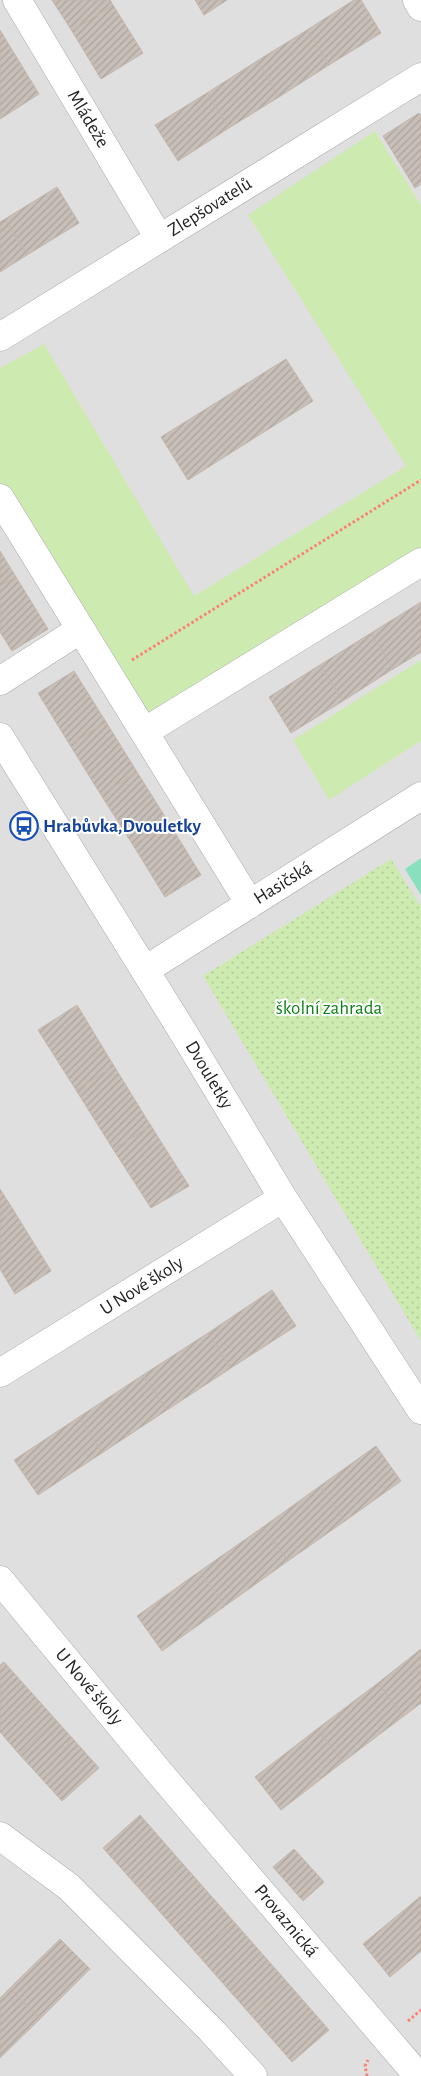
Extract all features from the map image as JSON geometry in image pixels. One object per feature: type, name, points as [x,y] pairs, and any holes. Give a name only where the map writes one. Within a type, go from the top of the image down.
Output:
[{"type":"street","name":"Mládeže","points":[[17,0],[159,238]]},
{"type":"street","points":[[417,0],[421,7]]},
{"type":"street","name":"Zlepšovatelů","points":[[0,337],[421,77]]},
{"type":"street","points":[[0,498],[250,904]]},
{"type":"street","points":[[144,732],[421,562]]},
{"type":"street","points":[[0,681],[81,629]]},
{"type":"street","name":"Dvouletky","points":[[0,737],[145,970],[283,1198],[421,1410]]},
{"type":"street","name":"Hasičská","points":[[145,970],[421,796]]},
{"type":"street","name":"U Nové školy","points":[[0,1373],[283,1198]]},
{"type":"street","name":"U Nové školy","points":[[0,1580],[158,1771]]},
{"type":"street","name":"Provaznická","points":[[158,1771],[414,2071]]},
{"type":"street","points":[[0,1836],[69,1887],[211,2030],[253,2076]]},
{"type":"path","points":[[109,675],[421,480]]},
{"type":"shaded area","points":[[0,0],[421,0],[421,2076],[0,2076]]},
{"type":"green space","points":[[375,131],[421,205],[421,550],[147,719],[0,482],[0,368],[44,344],[194,596],[406,466],[248,215]]},
{"type":"green space","points":[[421,660],[421,741],[329,800],[293,740]]},
{"type":"green space","points":[[421,858],[421,895],[405,869]]},
{"type":"green space","name":"školní zahrada","points":[[391,859],[421,907],[421,1341],[203,976]]},
{"type":"building","points":[[52,0],[110,0],[113,5],[72,31]]},
{"type":"building","points":[[195,0],[227,0],[204,15]]},
{"type":"building","points":[[354,0],[361,0],[381,33],[329,65],[307,30]]},
{"type":"building","points":[[113,5],[143,53],[101,79],[72,31]]},
{"type":"building","points":[[0,30],[39,94],[0,119]]},
{"type":"building","points":[[307,30],[329,65],[279,97],[257,61]]},
{"type":"building","points":[[257,61],[279,97],[229,128],[207,93]]},
{"type":"building","points":[[207,93],[229,128],[178,161],[155,125]]},
{"type":"building","points":[[419,113],[421,116],[421,184],[415,188],[383,136]]},
{"type":"building","points":[[57,187],[79,223],[27,255],[5,219]]},
{"type":"building","points":[[5,219],[27,255],[0,272],[0,222]]},
{"type":"building","points":[[286,359],[313,401],[188,480],[161,437]]},
{"type":"building","points":[[0,551],[16,577],[0,586]]},
{"type":"building","points":[[16,577],[48,629],[12,651],[0,632],[0,586]]},
{"type":"building","points":[[421,602],[421,652],[393,669],[371,633]]},
{"type":"building","points":[[371,633],[393,669],[343,701],[320,665]]},
{"type":"building","points":[[320,665],[343,701],[291,733],[269,697]]},
{"type":"building","points":[[74,671],[106,722],[70,745],[38,693]]},
{"type":"building","points":[[106,722],[137,772],[101,795],[70,745]]},
{"type":"building","points":[[137,772],[169,823],[133,845],[101,795]]},
{"type":"building","points":[[169,823],[201,875],[165,897],[133,845]]},
{"type":"building","points":[[77,1005],[114,1066],[76,1090],[38,1030]]},
{"type":"building","points":[[114,1066],[151,1126],[113,1149],[76,1090]]},
{"type":"building","points":[[151,1126],[189,1186],[151,1208],[113,1149]]},
{"type":"building","points":[[0,1189],[14,1211],[0,1220]]},
{"type":"building","points":[[14,1211],[51,1271],[15,1294],[0,1269],[0,1220]]},
{"type":"building","points":[[272,1290],[296,1326],[231,1368],[208,1333]]},
{"type":"building","points":[[208,1333],[231,1368],[167,1410],[143,1375]]},
{"type":"building","points":[[143,1375],[167,1410],[102,1453],[79,1417]]},
{"type":"building","points":[[79,1417],[102,1453],[38,1495],[14,1460]]},
{"type":"building","points":[[376,1446],[401,1481],[345,1521],[320,1486]]},
{"type":"building","points":[[320,1486],[345,1521],[288,1561],[263,1527]]},
{"type":"building","points":[[263,1527],[288,1561],[225,1606],[200,1571]]},
{"type":"building","points":[[200,1571],[225,1606],[162,1651],[137,1616]]},
{"type":"building","points":[[421,1649],[421,1703],[404,1716],[378,1683]]},
{"type":"building","points":[[4,1662],[56,1720],[19,1754],[0,1732],[0,1665]]},
{"type":"building","points":[[378,1683],[404,1716],[343,1762],[317,1729]]},
{"type":"building","points":[[56,1720],[99,1768],[62,1801],[19,1754]]},
{"type":"building","points":[[317,1729],[343,1762],[281,1810],[255,1777]]},
{"type":"building","points":[[140,1815],[182,1863],[145,1895],[103,1848]]},
{"type":"building","points":[[294,1849],[324,1882],[303,1901],[273,1867]]},
{"type":"building","points":[[182,1863],[235,1923],[198,1955],[145,1895]]},
{"type":"building","points":[[421,1896],[421,1951],[390,1977],[363,1944]]},
{"type":"building","points":[[235,1923],[287,1982],[250,2014],[198,1955]]},
{"type":"building","points":[[60,1939],[90,1969],[40,2019],[10,1988]]},
{"type":"building","points":[[287,1982],[329,2030],[292,2062],[250,2014]]},
{"type":"building","points":[[10,1988],[40,2019],[0,2058],[0,1998]]},
{"type":"place","name":"Hrabůvka,Dvouletky","points":[[24,826]]}]
